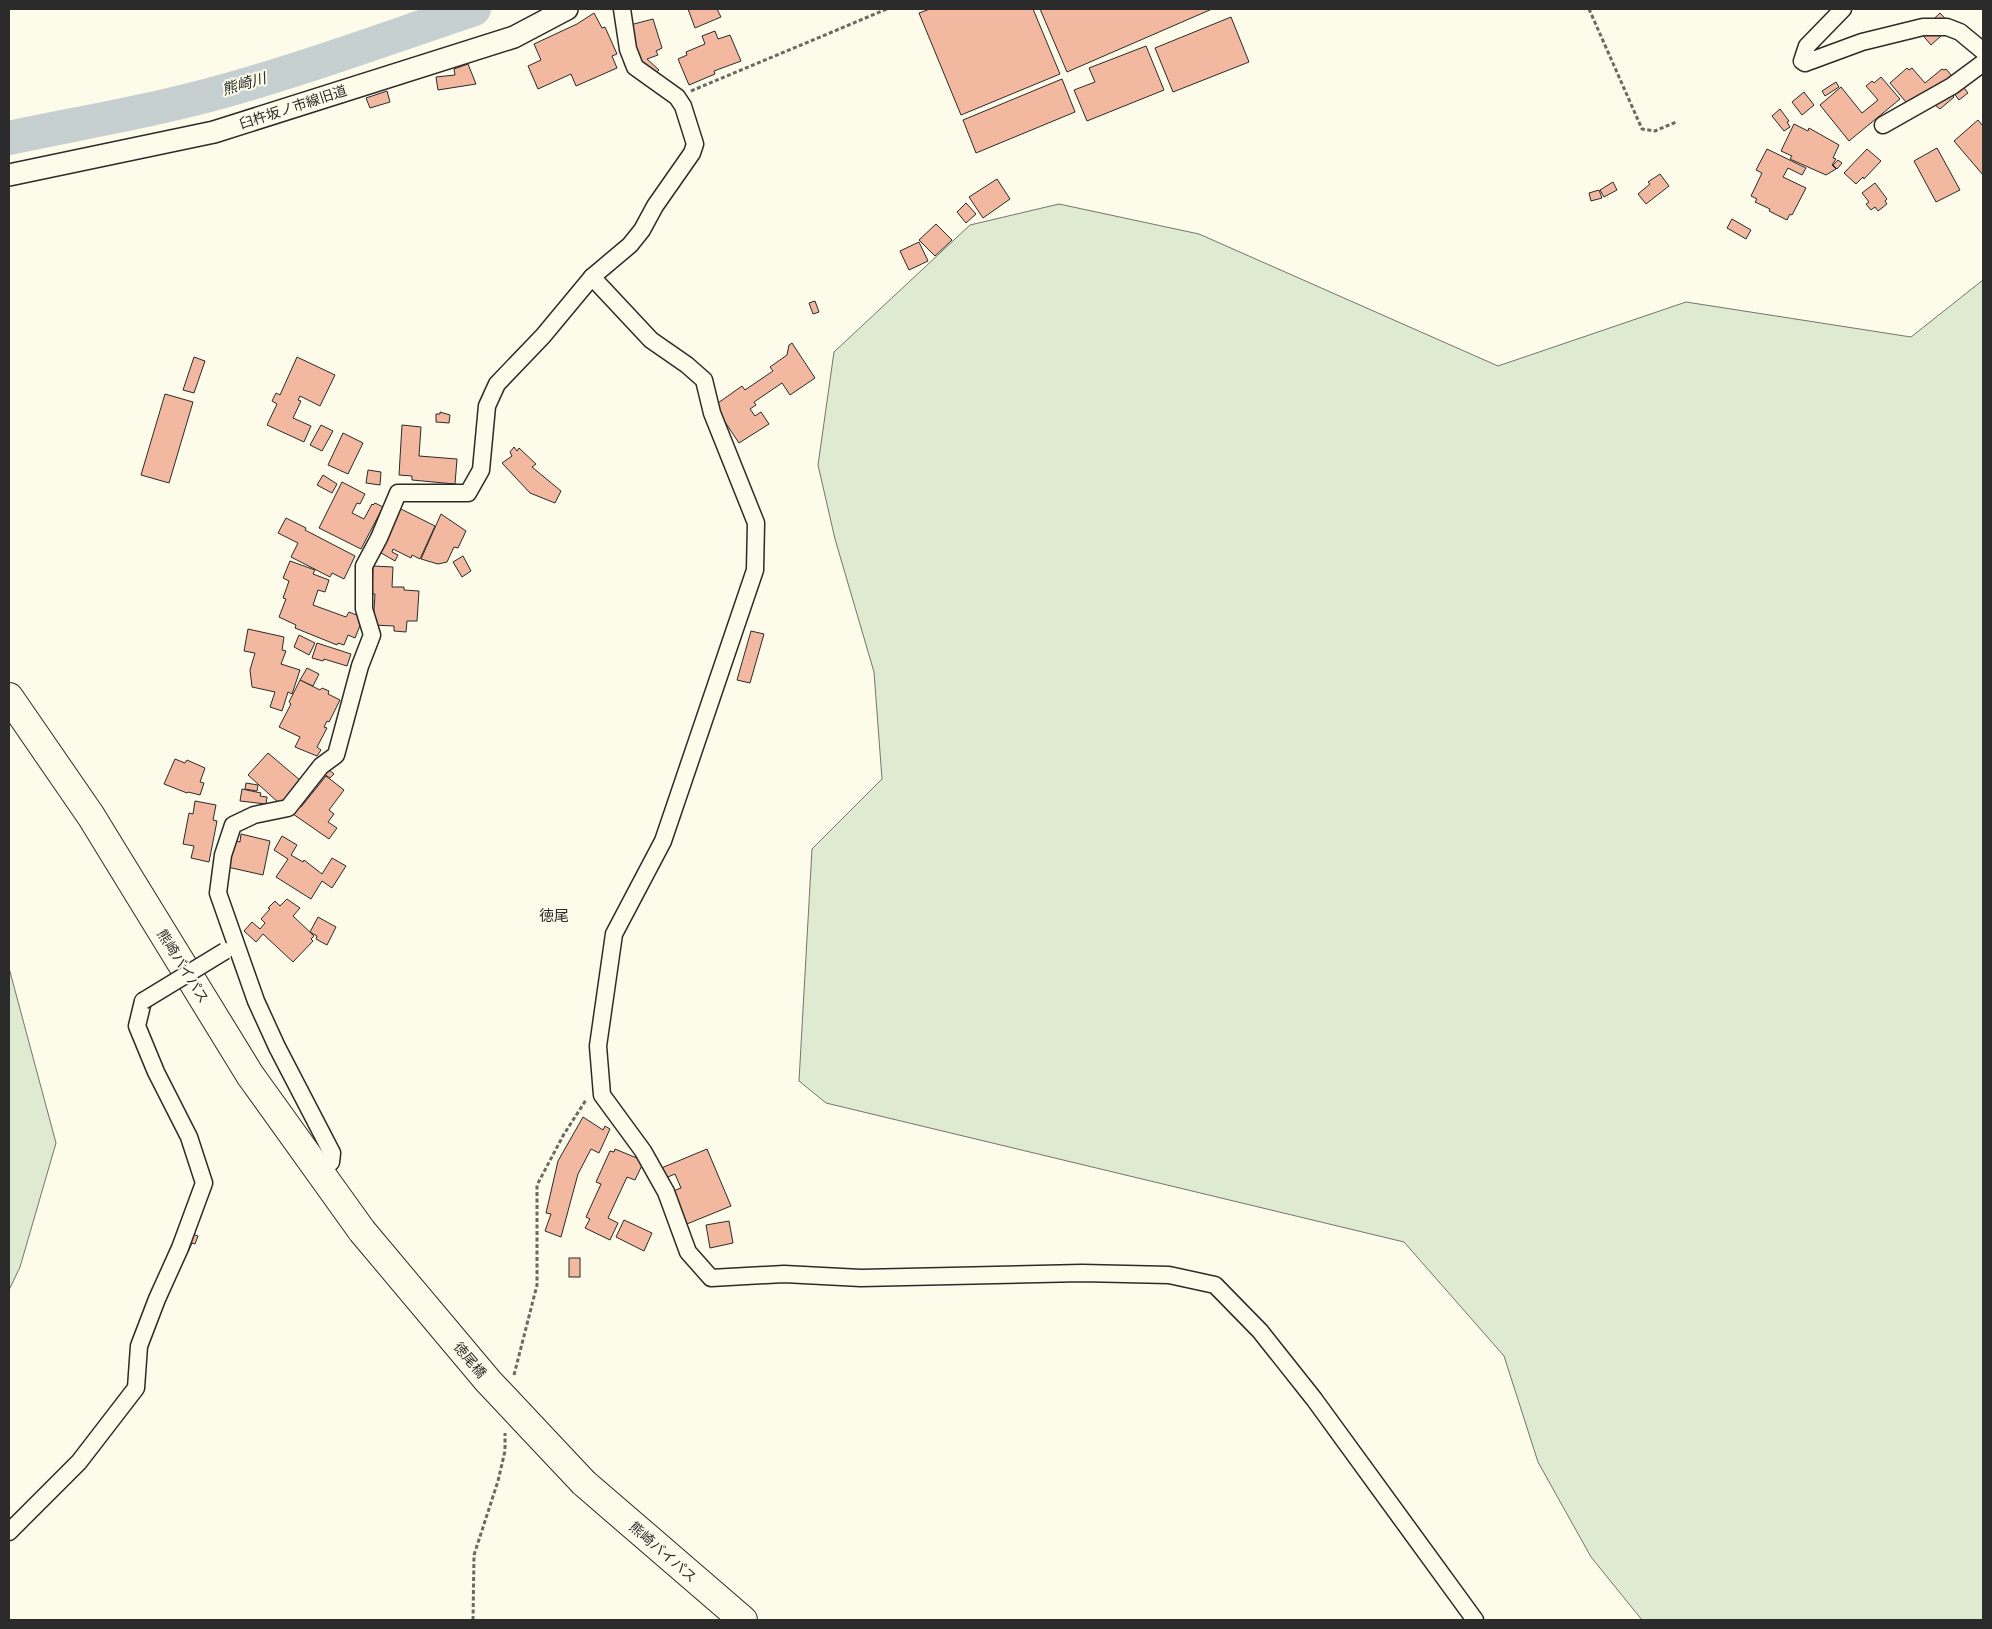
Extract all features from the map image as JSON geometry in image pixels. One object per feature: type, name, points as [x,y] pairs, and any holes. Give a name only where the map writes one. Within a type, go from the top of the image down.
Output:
[{"type":"highway","name":"熊崎バイパス","points":[[9,697],[91,816],[250,1075],[362,1231]]},
{"type":"highway","name":"徳尾橋","points":[[362,1231],[488,1381],[584,1483]]},
{"type":"highway","name":"熊崎バイパス","points":[[584,1483],[743,1620]]},
{"type":"street","name":"臼杵坂ノ市線旧道","points":[[9,175],[214,132],[514,37],[567,9]]},
{"type":"street","points":[[321,1172],[331,1162],[332,1153],[277,1047],[232,948],[218,893],[223,854],[233,825],[254,815],[288,808],[322,766],[336,755],[360,666],[372,635],[364,609],[364,566],[379,538],[398,493],[468,493],[481,470],[487,406],[497,384],[543,336],[592,278],[617,258],[642,230],[655,206],[692,153],[695,144],[683,106],[677,97],[635,67],[628,49],[622,9]]},
{"type":"street","points":[[1843,9],[1807,46],[1802,61],[1805,63],[1862,42],[1923,27],[1946,27],[1960,32],[1983,52]]},
{"type":"street","points":[[1883,125],[1952,86],[1983,63]]},
{"type":"street","points":[[592,278],[650,340],[704,380],[712,413],[756,523],[755,570],[663,842],[614,934],[598,1046],[602,1095],[643,1151],[666,1192],[688,1252],[711,1278],[784,1274],[861,1278],[1082,1273],[1169,1275],[1215,1285],[1260,1331],[1314,1399],[1475,1620]]},
{"type":"street","points":[[9,1532],[79,1462],[136,1388],[139,1346],[157,1299],[180,1248],[204,1183],[189,1137],[156,1072],[137,1026],[143,1001],[232,948]]},
{"type":"path","points":[[677,97],[887,9]]},
{"type":"path","points":[[1590,9],[1642,129],[1655,131],[1676,122]]},
{"type":"path","points":[[512,1384],[537,1285],[537,1185],[584,1101],[602,1095]]},
{"type":"path","points":[[473,1620],[474,1556],[498,1481],[505,1451],[505,1431]]},
{"type":"green space","points":[[1059,204],[1199,234],[1498,366],[1686,302],[1911,337],[1983,280],[1983,1620],[1642,1620],[1591,1557],[1538,1462],[1504,1356],[1404,1242],[826,1103],[799,1081],[812,849],[882,779],[874,672],[835,539],[818,465],[834,352],[970,225]]},
{"type":"green space","points":[[9,968],[56,1143],[20,1267],[9,1290]]},
{"type":"building","points":[[688,9],[717,9],[721,17],[695,28]]},
{"type":"building","points":[[930,9],[1033,9],[1060,74],[961,115],[919,13]]},
{"type":"building","points":[[1040,9],[1212,9],[1067,72]]},
{"type":"building","points":[[594,13],[602,28],[605,27],[617,54],[612,56],[617,68],[576,86],[571,74],[538,89],[528,66],[541,60],[534,44],[577,24]]},
{"type":"building","points":[[1940,13],[1952,26],[1931,45],[1920,32]]},
{"type":"building","points":[[1231,17],[1249,62],[1173,92],[1155,48]]},
{"type":"building","points":[[653,19],[662,48],[656,51],[658,55],[647,59],[659,70],[655,74],[640,62],[630,25]]},
{"type":"building","points":[[715,31],[718,39],[730,35],[741,61],[714,71],[715,74],[689,85],[678,59],[687,55],[686,52],[705,44],[702,36]]},
{"type":"building","points":[[1146,46],[1164,90],[1087,121],[1074,90],[1095,82],[1089,68]]},
{"type":"building","points":[[468,64],[476,84],[438,90],[436,77],[455,75],[454,69]]},
{"type":"building","points":[[1907,68],[1909,70],[1912,68],[1925,83],[1942,69],[1946,69],[1957,82],[1948,90],[1954,97],[1940,109],[1931,102],[1916,114],[1890,83]]},
{"type":"building","points":[[1881,77],[1900,99],[1849,141],[1820,105],[1841,87],[1862,113],[1878,100],[1866,86],[1872,81],[1874,83]]},
{"type":"building","points":[[1062,79],[1075,112],[976,153],[963,120]]},
{"type":"building","points":[[1836,82],[1839,87],[1825,96],[1822,91]]},
{"type":"building","points":[[1962,85],[1968,93],[1959,100],[1953,92]]},
{"type":"building","points":[[387,91],[390,102],[370,108],[366,98]]},
{"type":"building","points":[[1804,92],[1814,105],[1802,115],[1792,102]]},
{"type":"building","points":[[1780,109],[1789,121],[1787,122],[1790,127],[1784,131],[1772,116]]},
{"type":"building","points":[[1978,120],[1983,126],[1983,175],[1954,141]]},
{"type":"building","points":[[1794,124],[1808,131],[1809,128],[1839,145],[1833,158],[1836,159],[1832,165],[1836,169],[1826,175],[1790,159],[1792,156],[1781,151]]},
{"type":"building","points":[[1937,148],[1960,190],[1936,202],[1914,161]]},
{"type":"building","points":[[1767,149],[1806,168],[1802,175],[1788,168],[1783,177],[1806,188],[1792,215],[1790,214],[1787,220],[1755,202],[1757,199],[1751,196],[1762,173],[1756,170]]},
{"type":"building","points":[[1867,149],[1881,161],[1864,179],[1863,177],[1856,184],[1844,173]]},
{"type":"building","points":[[1838,160],[1842,163],[1837,169],[1833,165]]},
{"type":"building","points":[[1660,174],[1669,186],[1646,204],[1638,194],[1650,184],[1648,182]]},
{"type":"building","points":[[997,179],[1010,199],[983,218],[969,197]]},
{"type":"building","points":[[1613,182],[1617,190],[1604,197],[1600,190]]},
{"type":"building","points":[[1875,183],[1887,199],[1885,201],[1887,204],[1878,211],[1875,207],[1871,210],[1866,204],[1869,202],[1862,193]]},
{"type":"building","points":[[1599,190],[1602,198],[1591,201],[1589,193]]},
{"type":"building","points":[[966,203],[976,214],[966,223],[957,212]]},
{"type":"building","points":[[1732,219],[1751,230],[1746,239],[1727,228]]},
{"type":"building","points":[[936,224],[952,240],[935,256],[919,240]]},
{"type":"building","points":[[919,242],[928,261],[909,270],[900,251]]},
{"type":"building","points":[[815,301],[819,312],[813,314],[809,303]]},
{"type":"building","points":[[792,343],[815,378],[790,395],[782,383],[754,402],[756,405],[750,409],[755,416],[761,412],[769,424],[739,443],[717,410],[718,403],[742,386],[745,390],[773,371],[770,367],[787,355],[789,345]]},
{"type":"building","points":[[194,357],[205,361],[194,393],[183,390]]},
{"type":"building","points":[[297,357],[335,375],[320,406],[300,396],[298,400],[301,401],[293,418],[311,426],[304,442],[267,425],[277,404],[272,401],[276,393],[280,395]]},
{"type":"building","points":[[165,394],[193,402],[169,483],[141,475]]},
{"type":"building","points":[[440,412],[450,415],[449,423],[436,422],[436,414],[440,414]]},
{"type":"building","points":[[321,425],[333,431],[322,451],[310,445]]},
{"type":"building","points":[[402,425],[421,427],[419,456],[457,459],[455,484],[412,480],[412,476],[399,475]]},
{"type":"building","points":[[343,433],[363,443],[348,474],[328,465]]},
{"type":"building","points":[[514,447],[517,451],[519,448],[536,464],[532,467],[561,491],[555,503],[530,493],[502,463],[512,456],[510,452]]},
{"type":"building","points":[[368,470],[381,472],[380,485],[366,483]]},
{"type":"building","points":[[323,475],[337,484],[332,493],[317,485]]},
{"type":"building","points":[[342,482],[365,494],[360,504],[357,503],[352,513],[364,519],[372,504],[375,503],[383,507],[361,549],[319,528]]},
{"type":"building","points":[[399,508],[435,526],[420,559],[412,555],[411,558],[393,549],[392,552],[398,555],[395,561],[376,550]]},
{"type":"building","points":[[441,514],[466,531],[458,548],[454,547],[447,562],[438,564],[421,559]]},
{"type":"building","points":[[286,518],[355,556],[344,579],[332,573],[330,577],[291,557],[298,543],[278,533]]},
{"type":"building","points":[[463,556],[471,571],[462,577],[453,562]]},
{"type":"building","points":[[290,561],[315,570],[313,574],[329,580],[325,592],[318,590],[313,605],[346,617],[349,612],[359,616],[359,623],[361,623],[355,638],[348,635],[344,645],[338,643],[337,645],[295,628],[296,625],[279,617],[286,599],[283,598],[289,581],[283,578]]},
{"type":"building","points":[[373,566],[393,567],[392,587],[404,587],[404,590],[419,591],[417,621],[407,621],[406,632],[394,631],[394,626],[373,625],[375,594],[372,594]]},
{"type":"building","points":[[248,629],[284,637],[282,650],[286,651],[281,664],[300,670],[292,694],[288,692],[282,711],[270,707],[275,692],[252,687],[250,670],[255,653],[244,651]]},
{"type":"building","points":[[751,631],[764,634],[750,683],[737,680]]},
{"type":"building","points":[[299,635],[315,643],[309,655],[294,647]]},
{"type":"building","points":[[317,643],[351,654],[347,666],[324,659],[323,661],[312,658]]},
{"type":"building","points":[[307,668],[319,674],[313,686],[300,680]]},
{"type":"building","points":[[300,680],[320,690],[322,688],[329,691],[328,694],[340,700],[329,722],[327,721],[324,727],[327,728],[317,747],[321,750],[317,756],[295,747],[300,737],[279,727],[291,704],[289,702]]},
{"type":"building","points":[[268,753],[301,781],[284,804],[279,803],[248,775]]},
{"type":"building","points":[[175,759],[185,763],[187,760],[205,768],[200,782],[204,783],[200,795],[187,793],[164,784]]},
{"type":"building","points":[[328,769],[334,774],[330,778],[324,774]]},
{"type":"building","points":[[326,776],[344,790],[329,810],[334,814],[328,822],[337,828],[329,839],[293,814]]},
{"type":"building","points":[[246,783],[258,785],[257,791],[245,789]]},
{"type":"building","points":[[242,789],[261,793],[260,796],[267,797],[266,804],[240,801]]},
{"type":"building","points":[[195,801],[216,805],[213,820],[217,821],[209,862],[191,858],[194,846],[183,844],[189,813],[193,814]]},
{"type":"building","points":[[241,834],[270,841],[263,875],[223,866],[229,839],[240,842]]},
{"type":"building","points":[[282,836],[297,845],[291,855],[303,862],[304,860],[322,874],[332,858],[346,866],[332,888],[322,881],[311,899],[276,877],[288,859],[274,850]]},
{"type":"building","points":[[287,899],[300,908],[293,916],[314,936],[311,939],[313,941],[293,962],[263,934],[256,942],[244,931],[252,922],[260,929],[265,923],[261,919],[270,909],[268,908],[275,901],[280,906]]},
{"type":"building","points":[[318,917],[336,927],[327,945],[316,939],[317,936],[310,932]]},
{"type":"building","points":[[583,1117],[603,1130],[605,1126],[610,1129],[599,1153],[591,1149],[578,1174],[561,1237],[545,1231],[551,1214],[546,1213],[558,1161]]},
{"type":"building","points":[[615,1149],[644,1161],[635,1180],[627,1177],[608,1218],[618,1223],[610,1240],[585,1228],[590,1219],[586,1217],[601,1184],[596,1182],[610,1151],[614,1152]]},
{"type":"building","points":[[707,1149],[731,1206],[682,1226],[668,1193],[681,1188],[675,1174],[663,1179],[659,1169]]},
{"type":"building","points":[[624,1220],[652,1233],[644,1251],[616,1237]]},
{"type":"building","points":[[729,1221],[733,1243],[710,1248],[706,1225]]},
{"type":"building","points":[[187,1232],[198,1236],[195,1244],[192,1243],[188,1252],[180,1248]]},
{"type":"building","points":[[569,1258],[580,1258],[580,1277],[569,1277]]},
{"type":"waterway","name":"熊崎川","points":[[9,138],[219,93],[305,67],[474,9]]},
{"type":"district","name":"徳尾","points":[[554,916]]}]
